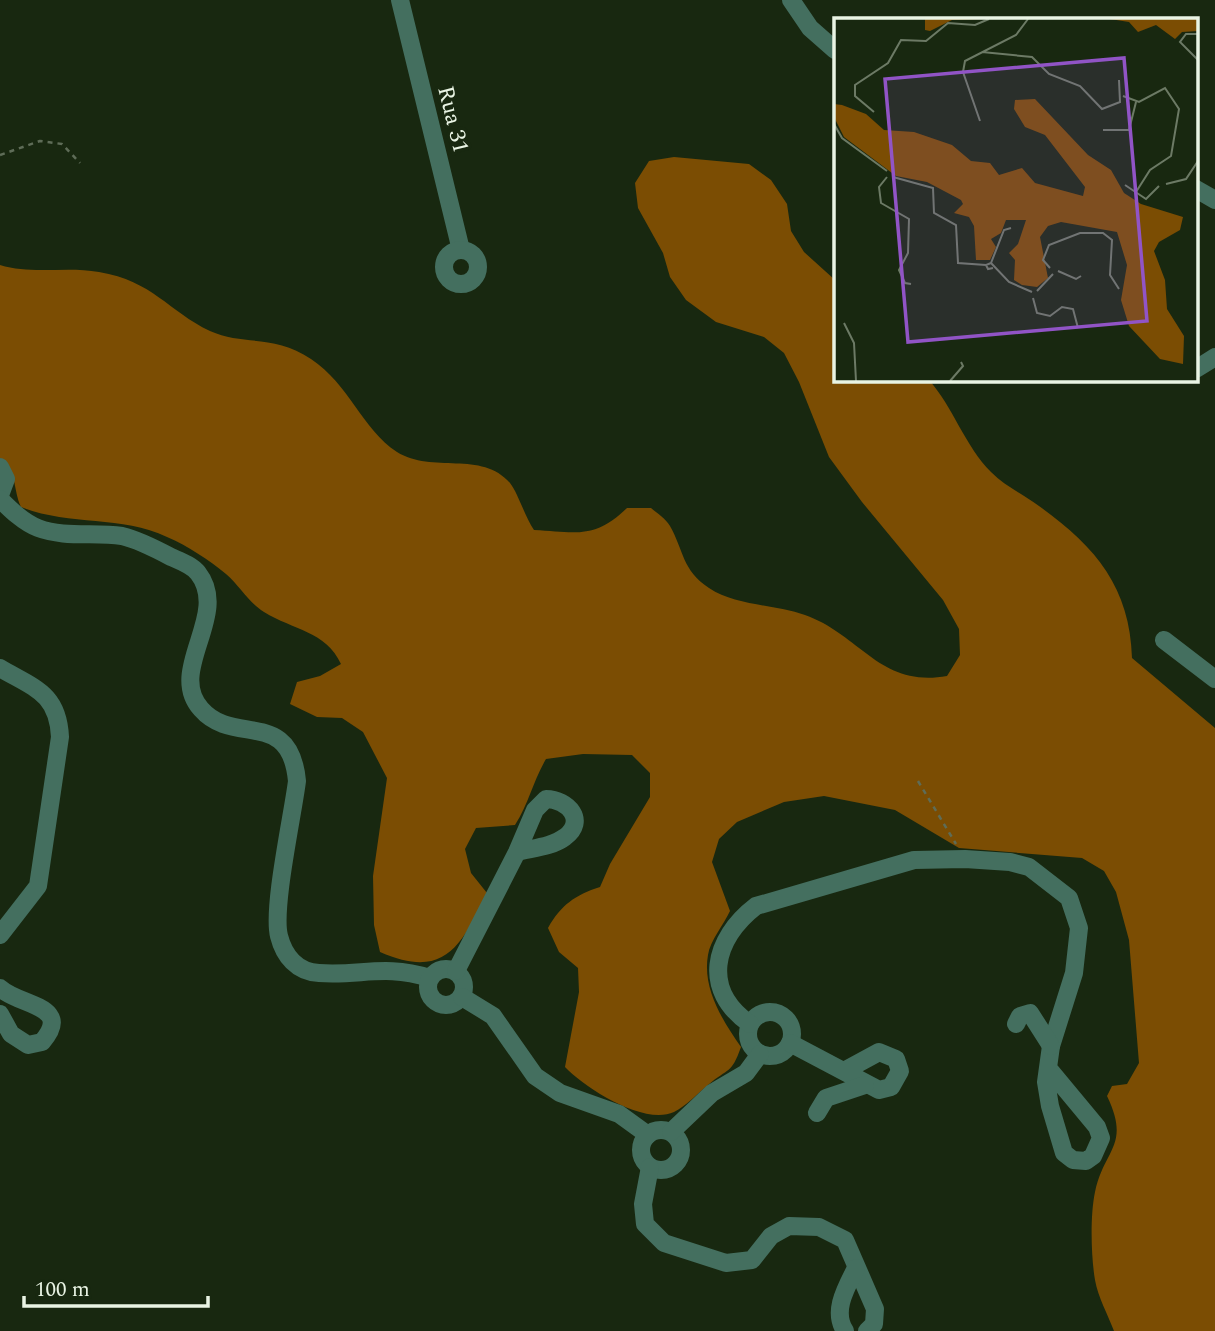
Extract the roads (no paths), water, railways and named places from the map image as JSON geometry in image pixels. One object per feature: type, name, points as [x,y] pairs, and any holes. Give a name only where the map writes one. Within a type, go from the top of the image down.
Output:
[{"type":"street","name":"Rua 31","points":[[400,0],[461,250]]},
{"type":"street","points":[[791,0],[810,28],[834,49]]},
{"type":"street","points":[[1198,190],[1215,200]]},
{"type":"street","points":[[1198,368],[1215,357]]},
{"type":"street","points":[[0,467],[5,479],[0,497],[36,528],[57,533],[124,537],[148,545],[196,570],[204,582],[208,606],[190,673],[191,693],[208,716],[279,738],[289,748],[295,763],[297,781],[278,934],[288,958],[301,968],[316,973],[384,969],[406,971],[430,978]]},
{"type":"street","points":[[1164,640],[1215,679]]},
{"type":"street","points":[[0,667],[50,701],[59,715],[60,737],[38,886],[0,935]]},
{"type":"street","points":[[456,971],[517,852]]},
{"type":"street","points":[[750,1024],[725,1002],[717,978],[728,939],[740,919],[756,906],[914,860],[1010,862],[1028,867],[1069,898],[1075,910],[1079,948],[1051,1046],[1048,1068],[1050,1106],[1064,1153],[1073,1160],[1086,1161],[1093,1156],[1101,1138],[1097,1127],[1048,1068]]},
{"type":"street","points":[[442,969],[456,971],[463,978],[463,997],[456,1003],[437,1003],[428,987],[430,978],[442,969]]},
{"type":"street","points":[[0,988],[6,994],[47,1011],[52,1020],[51,1032],[42,1042],[28,1045],[11,1034],[0,1014]]},
{"type":"street","points":[[463,997],[493,1016],[536,1076],[560,1093],[619,1114],[648,1135]]},
{"type":"street","points":[[768,1012],[783,1016],[791,1029],[790,1044],[774,1056],[760,1054],[748,1038],[750,1024],[761,1014],[768,1012]]},
{"type":"street","points":[[1016,1024],[1020,1016],[1030,1013],[1051,1046]]},
{"type":"street","points":[[790,1044],[879,1090],[891,1087],[899,1077],[895,1059],[885,1052],[873,1053],[844,1071]]},
{"type":"street","points":[[671,1132],[712,1093],[746,1073],[760,1054]]},
{"type":"street","points":[[817,1113],[827,1098],[835,1092],[865,1085]]},
{"type":"street","points":[[650,1167],[669,1169],[678,1161],[682,1148],[671,1132],[659,1130],[648,1135],[641,1152],[650,1167],[643,1204],[645,1224],[664,1243],[726,1263],[752,1260],[771,1236],[789,1226],[819,1227],[845,1240],[875,1309],[874,1325],[867,1331]]},
{"type":"street","points":[[845,1331],[839,1321],[839,1312],[856,1268]]}]
